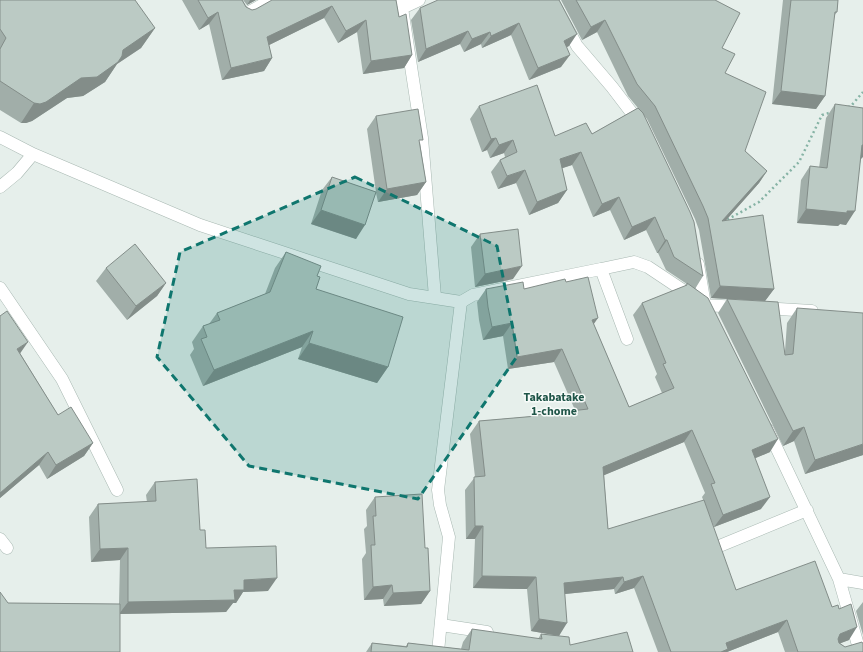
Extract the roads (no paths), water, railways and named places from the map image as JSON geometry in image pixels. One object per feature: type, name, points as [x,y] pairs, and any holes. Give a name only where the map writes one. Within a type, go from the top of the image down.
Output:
[{"type":"street","points":[[235,0],[244,15],[271,0]]},
{"type":"street","points":[[419,0],[401,4],[422,138],[435,297]]},
{"type":"street","points":[[552,0],[577,46],[640,122],[647,136]]},
{"type":"street","points":[[0,137],[33,154],[200,225],[409,294],[461,302],[473,295],[634,262],[648,267],[705,305],[823,311]]},
{"type":"street","points":[[0,187],[16,173],[33,154]]},
{"type":"street","points":[[696,255],[705,305],[711,317]]},
{"type":"street","points":[[601,269],[628,339]]},
{"type":"street","points":[[0,288],[62,379],[117,490]]},
{"type":"street","points":[[438,652],[449,537],[440,505],[438,490],[461,302]]},
{"type":"street","points":[[762,420],[807,510],[839,579],[859,648],[844,649]]},
{"type":"street","points":[[717,547],[807,510]]},
{"type":"street","points":[[839,579],[863,583]]},
{"type":"street","points":[[441,625],[495,633]]},
{"type":"district","name":"Takabatake 1-chome","points":[[554,404]]}]
